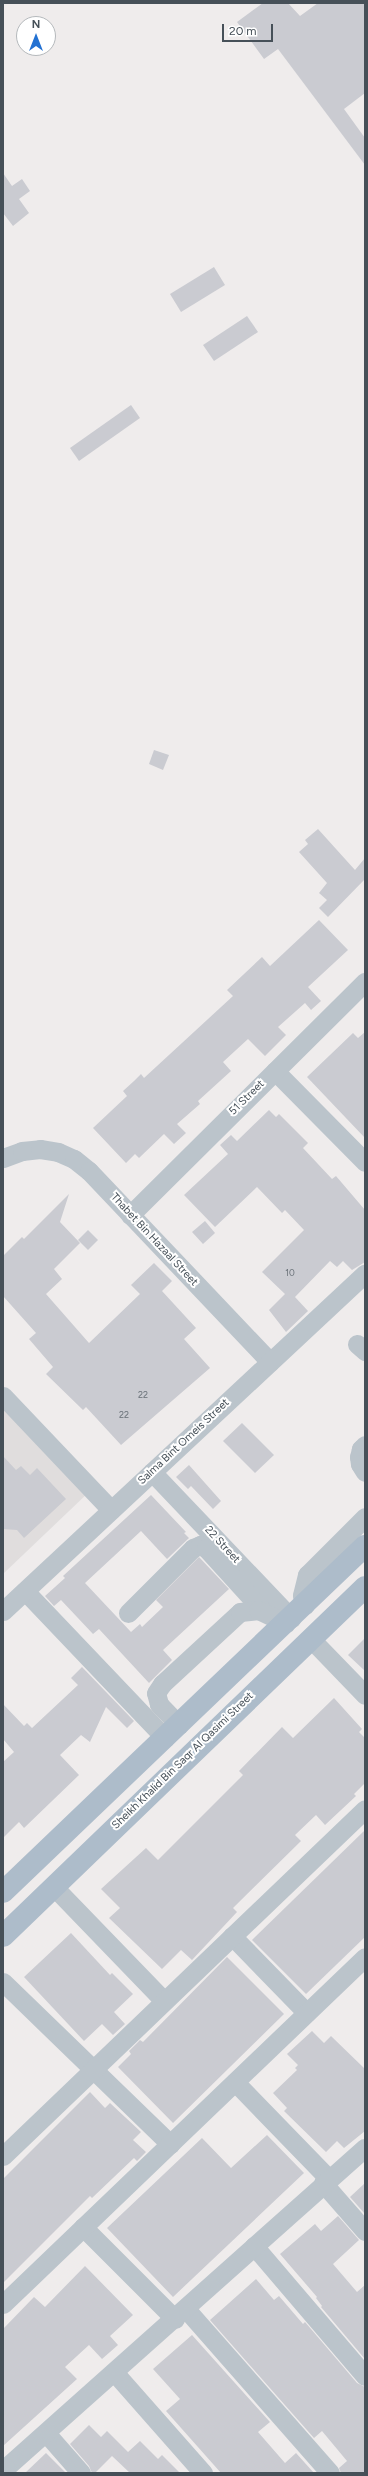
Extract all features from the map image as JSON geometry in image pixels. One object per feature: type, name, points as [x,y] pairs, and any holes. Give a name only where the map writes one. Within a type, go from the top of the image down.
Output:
[{"type":"main road","points":[[3,1892],[365,1546]]},
{"type":"main road","name":"Sheikh Khalid Bin Saqr Al Qasimi Street","points":[[3,1936],[365,1587]]},
{"type":"street","name":"51 Street","points":[[130,1215],[365,982]]},
{"type":"street","points":[[275,1071],[365,1162]]},
{"type":"street","name":"Thabet Bin Hazaal Street","points":[[3,1158],[22,1151],[40,1149],[58,1152],[74,1159],[89,1171],[270,1362]]},
{"type":"street","name":"Salma Bint Omeis Street","points":[[3,1611],[365,1273]]},
{"type":"street","points":[[3,1396],[112,1510]]},
{"type":"street","points":[[365,1445],[361,1449],[359,1456],[365,1472]]},
{"type":"street","name":"22 Street","points":[[152,1472],[294,1615]]},
{"type":"street","points":[[172,1732],[157,1699],[158,1689],[240,1612],[252,1609],[264,1612],[294,1615],[302,1595],[307,1575],[365,1517]]},
{"type":"street","points":[[128,1613],[193,1548],[200,1545],[206,1548],[264,1612]]},
{"type":"street","points":[[25,1591],[172,1732]]},
{"type":"street","points":[[311,1639],[365,1695]]},
{"type":"street","points":[[3,2156],[365,1809]]},
{"type":"street","points":[[54,1887],[164,2001]]},
{"type":"street","points":[[232,1936],[307,2012]]},
{"type":"street","points":[[3,2304],[365,1957]]},
{"type":"street","points":[[3,1982],[170,2144]]},
{"type":"street","points":[[235,2082],[326,2181],[365,2231]]},
{"type":"street","points":[[3,2470],[180,2314],[326,2181],[365,2148]]},
{"type":"street","points":[[83,2227],[180,2314],[330,2473]]},
{"type":"street","points":[[254,2246],[365,2376]]},
{"type":"street","points":[[114,2372],[203,2473]]},
{"type":"street","points":[[46,2433],[81,2473]]},
{"type":"shaded area","points":[[3,1405],[89,1492],[3,1574]]},
{"type":"building","points":[[263,3],[288,3],[300,16],[318,3],[365,3],[365,93],[344,109],[365,138],[365,165],[278,49],[264,59],[237,22]]},
{"type":"building","points":[[3,173],[12,186],[22,179],[30,191],[19,199],[29,213],[13,226],[3,213]]},
{"type":"building","points":[[214,267],[225,285],[181,312],[170,294]]},
{"type":"building","points":[[247,316],[258,332],[214,361],[203,345]]},
{"type":"building","points":[[131,405],[140,418],[79,461],[70,448]]},
{"type":"building","points":[[154,750],[169,755],[163,770],[149,764]]},
{"type":"building","points":[[318,829],[355,870],[365,858],[365,879],[328,917],[319,908],[327,900],[319,893],[327,883],[299,852],[308,844],[305,840]]},
{"type":"building","points":[[319,920],[348,950],[308,987],[321,1001],[311,1010],[305,1003],[278,1027],[286,1035],[265,1056],[248,1039],[223,1062],[231,1071],[198,1101],[200,1104],[177,1124],[186,1133],[174,1144],[164,1134],[139,1158],[135,1154],[126,1163],[93,1128],[127,1096],[123,1091],[141,1074],[144,1078],[233,996],[227,990],[262,957],[270,966]]},
{"type":"building","points":[[365,1032],[365,1138],[307,1077],[353,1033],[358,1038]]},
{"type":"building","points":[[269,1110],[276,1117],[279,1114],[308,1143],[303,1148],[332,1179],[336,1176],[365,1210],[365,1262],[352,1270],[343,1261],[337,1267],[330,1261],[295,1297],[308,1311],[286,1332],[269,1310],[285,1294],[262,1272],[304,1230],[285,1210],[282,1213],[257,1187],[215,1227],[184,1195],[228,1154],[220,1145],[231,1135],[237,1141]]},
{"type":"building","points":[[69,1194],[60,1222],[80,1243],[54,1269],[62,1279],[46,1294],[89,1343],[140,1294],[131,1285],[154,1263],[172,1281],[162,1291],[196,1328],[184,1339],[210,1368],[121,1445],[86,1407],[83,1410],[46,1374],[53,1367],[29,1339],[36,1333],[3,1296],[3,1256],[22,1237],[24,1239]]},
{"type":"building","points":[[205,1221],[215,1233],[203,1244],[192,1232]]},
{"type":"building","points":[[88,1230],[98,1240],[88,1250],[78,1240]]},
{"type":"building","points":[[242,1423],[274,1455],[255,1473],[223,1441]]},
{"type":"building","points":[[3,1456],[16,1470],[21,1466],[30,1475],[37,1468],[66,1499],[24,1538],[17,1530],[3,1529]]},
{"type":"building","points":[[189,1465],[221,1501],[213,1509],[191,1486],[188,1489],[176,1477]]},
{"type":"building","points":[[151,1495],[186,1532],[184,1533],[189,1538],[167,1559],[141,1531],[85,1583],[131,1632],[140,1624],[142,1627],[163,1607],[156,1600],[199,1557],[229,1589],[163,1650],[172,1660],[149,1683],[99,1629],[93,1634],[61,1600],[54,1606],[45,1596],[65,1578],[63,1576]]},
{"type":"building","points":[[365,1638],[365,1671],[348,1655]]},
{"type":"building","points":[[82,1667],[134,1721],[127,1728],[106,1707],[90,1742],[81,1735],[60,1755],[79,1775],[24,1828],[19,1822],[3,1838],[3,1762],[14,1752],[3,1739],[3,1704],[24,1726],[27,1723],[32,1728],[78,1685],[71,1678]]},
{"type":"building","points":[[334,1698],[362,1729],[359,1732],[365,1738],[365,1783],[354,1794],[356,1796],[325,1825],[316,1815],[295,1835],[301,1841],[233,1908],[237,1912],[192,1960],[181,1950],[162,1969],[109,1918],[120,1908],[101,1889],[146,1848],[158,1860],[243,1775],[239,1771],[282,1727],[293,1738]]},
{"type":"building","points":[[365,1830],[365,1937],[306,1994],[252,1940]]},
{"type":"building","points":[[71,1933],[110,1975],[112,1973],[133,1994],[114,2012],[125,2024],[113,2035],[102,2024],[84,2041],[24,1977]]},
{"type":"building","points":[[227,1957],[284,2014],[173,2123],[118,2067],[131,2054],[129,2051],[140,2040],[143,2042]]},
{"type":"building","points":[[312,2031],[324,2043],[331,2036],[365,2069],[365,2131],[344,2148],[337,2141],[326,2152],[284,2111],[287,2108],[273,2093],[297,2070],[295,2068],[298,2065],[287,2054]]},
{"type":"building","points":[[90,2092],[105,2108],[110,2103],[141,2132],[133,2140],[146,2152],[137,2161],[134,2158],[92,2198],[90,2196],[3,2283],[3,2179]]},
{"type":"building","points":[[267,2135],[304,2173],[173,2297],[107,2228],[202,2138],[231,2168]]},
{"type":"building","points":[[365,2183],[365,2214],[350,2197]]},
{"type":"building","points":[[338,2216],[359,2240],[333,2264],[357,2292],[365,2285],[365,2359],[321,2307],[322,2306],[316,2298],[317,2297],[280,2254],[315,2224],[321,2231]]},
{"type":"building","points":[[85,2266],[133,2315],[110,2336],[118,2345],[102,2359],[89,2345],[65,2367],[77,2379],[3,2446],[3,2329],[34,2297],[45,2307]]},
{"type":"building","points":[[256,2279],[274,2300],[279,2296],[303,2324],[305,2322],[357,2383],[365,2387],[365,2473],[341,2473],[339,2468],[347,2461],[322,2431],[314,2438],[210,2320]]},
{"type":"building","points":[[192,2335],[270,2422],[258,2432],[285,2463],[296,2453],[314,2473],[221,2473],[166,2411],[180,2399],[153,2369]]},
{"type":"building","points":[[89,2425],[101,2437],[107,2431],[128,2452],[140,2441],[158,2459],[162,2455],[180,2473],[130,2473],[112,2456],[95,2473],[92,2473],[89,2466],[70,2444]]},
{"type":"building","points":[[46,2453],[66,2473],[25,2473]]}]
